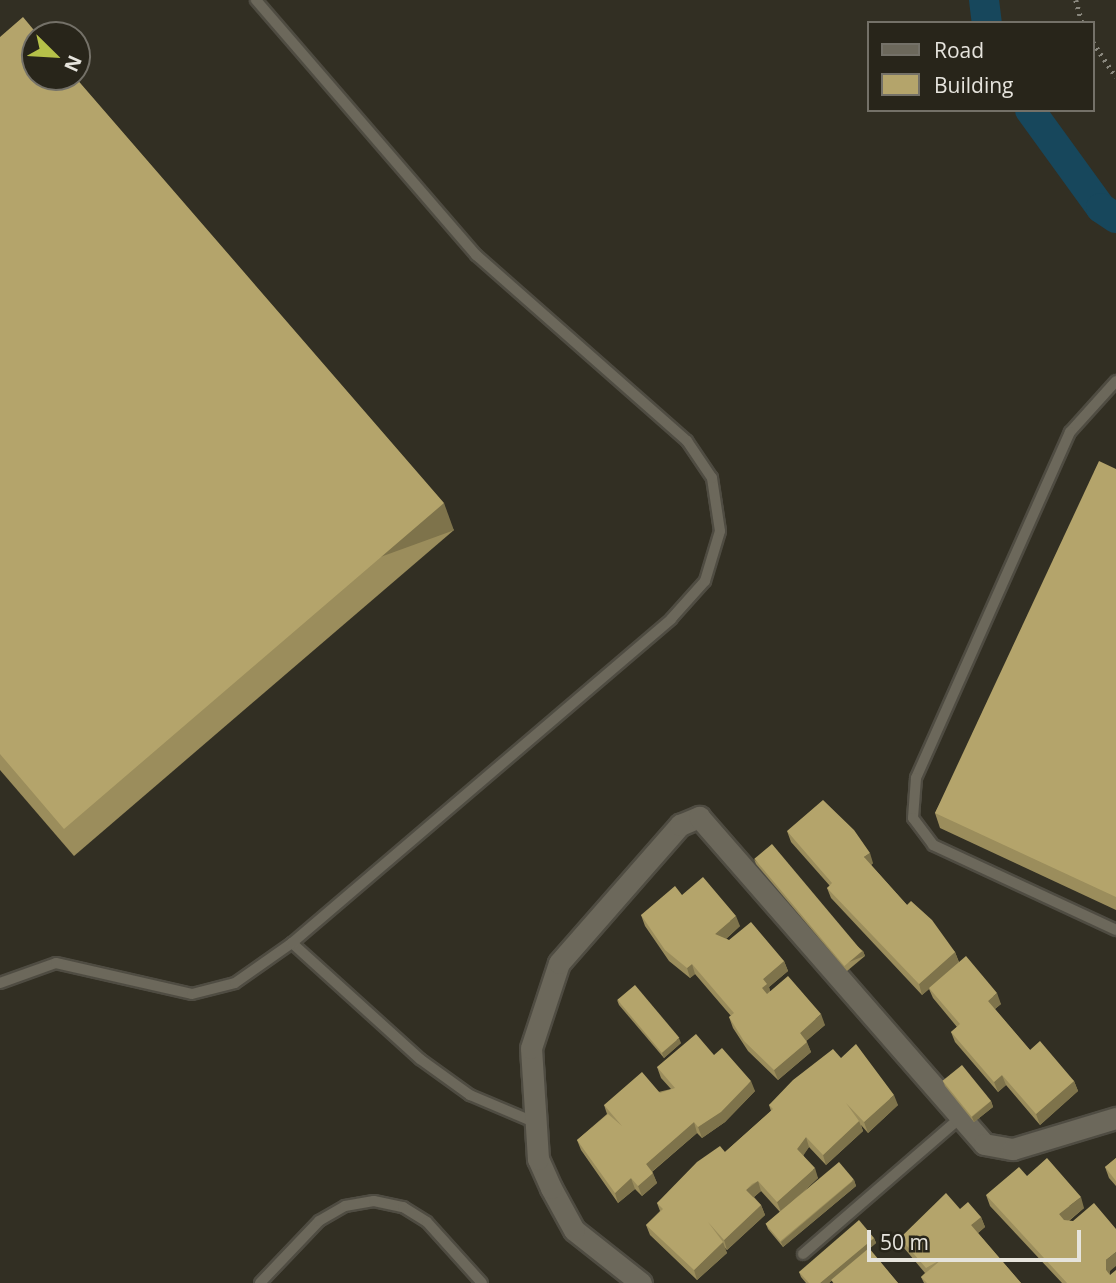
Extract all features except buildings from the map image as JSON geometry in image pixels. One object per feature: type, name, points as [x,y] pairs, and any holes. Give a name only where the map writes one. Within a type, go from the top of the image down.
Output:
[{"type":"street","points":[[641,1283],[573,1230],[538,1159],[531,1048],[559,963],[680,825],[699,817],[984,1144],[1013,1149],[1116,1118]]},
{"type":"lane","points":[[0,984],[56,963],[192,994],[235,983],[292,943],[671,620],[705,581],[720,531],[712,478],[687,441],[476,255],[256,0]]},
{"type":"lane","points":[[1116,381],[1070,432],[916,778],[913,818],[933,845],[1116,930]]},
{"type":"lane","points":[[292,943],[420,1059],[470,1095],[534,1122]]},
{"type":"lane","points":[[803,1254],[961,1117]]},
{"type":"lane","points":[[260,1283],[319,1221],[345,1206],[374,1201],[403,1207],[427,1222],[482,1283]]},
{"type":"path","points":[[1076,0],[1081,21]]},
{"type":"path","points":[[1095,45],[1116,77]]},
{"type":"waterway","points":[[984,0],[987,21]]},
{"type":"waterway","points":[[1031,112],[1101,208],[1116,218]]}]
